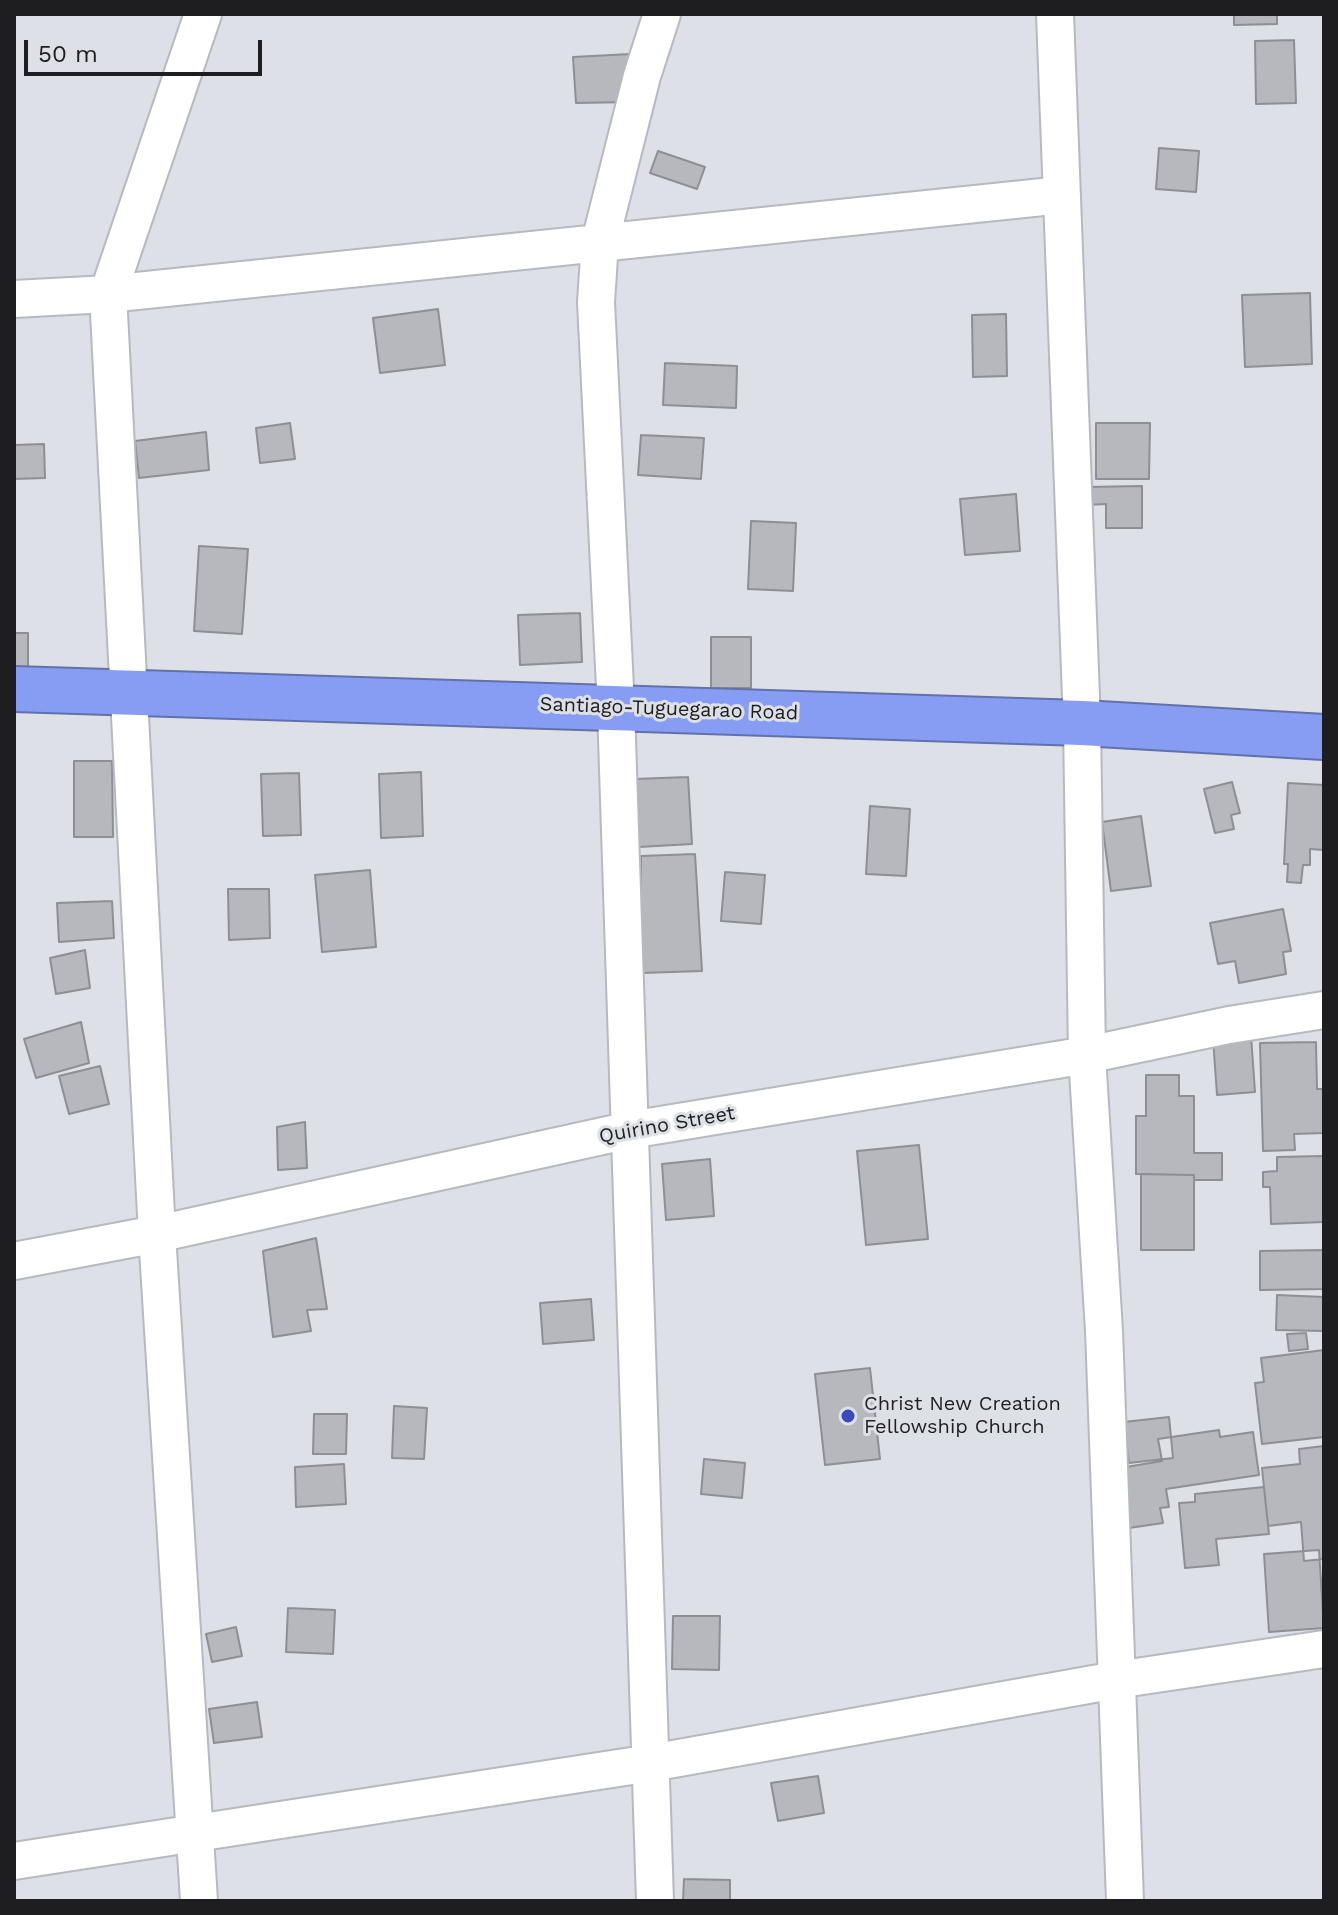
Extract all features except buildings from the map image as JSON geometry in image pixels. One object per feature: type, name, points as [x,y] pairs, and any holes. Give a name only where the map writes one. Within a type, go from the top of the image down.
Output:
[{"type":"highway","name":"Santiago-Tuguegarao Road","points":[[14,689],[1082,723],[1324,737]]},
{"type":"street","points":[[199,1901],[157,1234],[108,294],[203,14]]},
{"type":"street","points":[[655,1901],[616,708],[596,302],[600,242],[634,107],[662,14]]},
{"type":"street","points":[[1055,14],[1082,723],[1087,1055],[1104,1331],[1125,1901]]},
{"type":"street","points":[[14,299],[108,294],[1062,195]]},
{"type":"street","name":"Quirino Street","points":[[14,1261],[157,1234],[630,1130],[1087,1055],[1229,1025],[1324,1010]]},
{"type":"street","points":[[14,1861],[651,1763],[1116,1680],[1324,1649]]},
{"type":"place","name":"Christ New Creation Fellowship Church","points":[[848,1416]]}]
